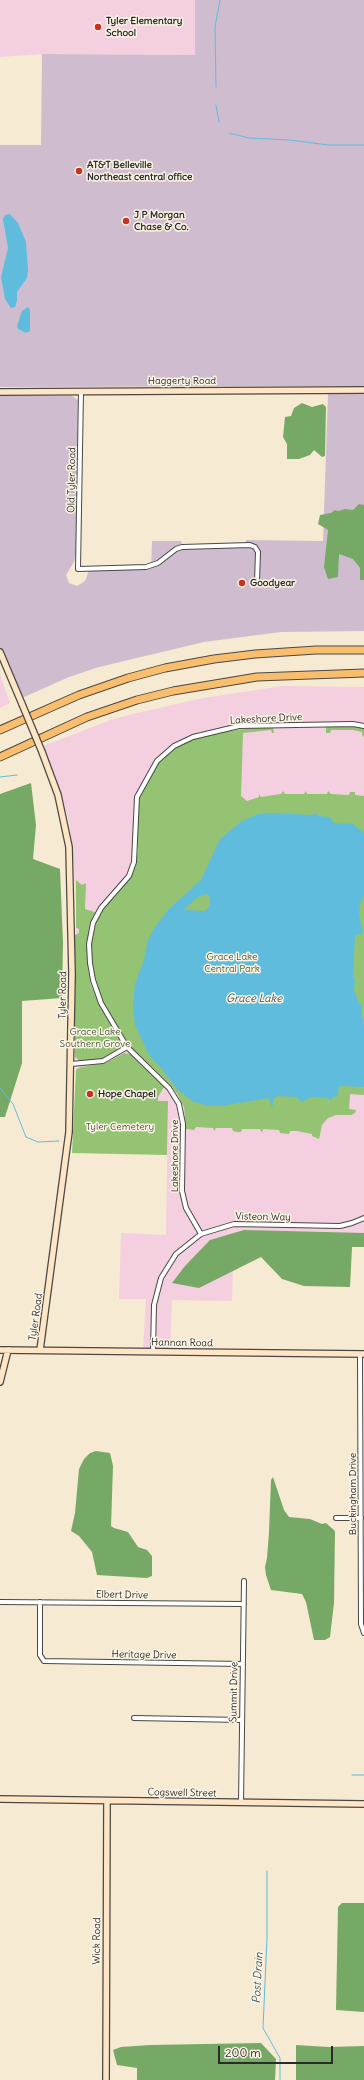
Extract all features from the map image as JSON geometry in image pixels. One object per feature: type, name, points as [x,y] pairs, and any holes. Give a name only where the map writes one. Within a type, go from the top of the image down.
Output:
[{"type":"highway","points":[[0,730],[43,710],[97,688],[181,665],[274,652],[364,650]]},
{"type":"highway","points":[[0,757],[86,717],[173,690],[220,682],[270,676],[364,673]]},
{"type":"street","name":"Haggerty Road","points":[[0,392],[364,390]]},
{"type":"street","name":"Old Tyler Road","points":[[81,391],[78,569],[146,567],[158,563],[170,553],[182,548],[250,545],[255,547],[258,552],[257,581]]},
{"type":"street","name":"Tyler Road","points":[[0,652],[42,752],[58,795],[69,847],[72,924],[71,1064],[67,1155],[40,1350]]},
{"type":"street","name":"Lakeshore Drive","points":[[201,1234],[186,1208],[182,1191],[183,1124],[179,1104],[169,1088],[127,1047],[116,1030],[96,991],[90,963],[90,940],[97,914],[125,882],[132,870],[136,854],[135,817],[137,797],[157,761],[174,746],[192,736],[239,726],[353,724],[364,726]]},
{"type":"street","points":[[71,1064],[103,1061],[127,1047]]},
{"type":"street","name":"Visteon Way","points":[[153,1352],[154,1305],[161,1278],[176,1254],[201,1234],[234,1224],[340,1226],[364,1218]]},
{"type":"street","name":"Hannan Road","points":[[0,1350],[362,1354]]},
{"type":"street","points":[[0,1382],[8,1350]]},
{"type":"street","name":"Buckingham Drive","points":[[362,1354],[361,1624],[364,1633]]},
{"type":"street","points":[[336,1518],[361,1518]]},
{"type":"street","name":"Summit Drive","points":[[241,1803],[244,1581]]},
{"type":"street","name":"Elbert Drive","points":[[0,1602],[244,1604]]},
{"type":"street","name":"Heritage Drive","points":[[40,1602],[40,1655],[44,1661],[243,1664]]},
{"type":"street","points":[[134,1718],[242,1720]]},
{"type":"street","name":"Cogswell Street","points":[[0,1799],[364,1804]]},
{"type":"street","name":"Wick Road","points":[[106,2080],[107,1801]]},
{"type":"shaded area","name":"Tyler Elementary School","points":[[0,0],[195,0],[195,55],[42,54],[0,57]]},
{"type":"shaded area","points":[[195,0],[364,0],[364,386],[0,387],[0,145],[41,145],[42,54],[195,55]]},
{"type":"shaded area","points":[[364,393],[364,631],[281,632],[204,642],[99,667],[69,677],[22,698],[0,646],[0,396],[72,396],[78,400],[76,553],[74,562],[66,575],[69,583],[77,586],[85,581],[89,570],[151,569],[152,541],[181,541],[184,549],[245,547],[246,540],[323,541],[328,394]]},
{"type":"shaded area","points":[[0,674],[10,703],[0,708]]},
{"type":"shaded area","points":[[283,686],[364,687],[364,1238],[234,1234],[232,1301],[172,1300],[170,1350],[143,1350],[146,1299],[119,1299],[121,1233],[166,1235],[168,1102],[158,1101],[76,1080],[76,904],[73,855],[69,822],[59,787],[43,746],[111,720],[137,713],[203,698]]},
{"type":"green space","points":[[302,403],[312,407],[323,404],[326,407],[325,456],[322,457],[314,450],[310,455],[299,459],[287,459],[287,444],[283,437],[285,417],[291,416],[294,408]]},
{"type":"green space","points":[[359,504],[364,505],[364,580],[360,580],[360,568],[353,559],[339,554],[338,577],[328,579],[324,567],[328,530],[318,524],[320,515],[331,513],[335,510],[353,510]]},
{"type":"green space","points":[[329,725],[364,728],[364,737],[362,732],[353,730],[331,730],[330,733],[326,733],[326,727]]},
{"type":"green space","name":"Grace Lake","points":[[268,726],[273,727],[274,733],[272,733],[271,730],[243,733],[241,796],[247,801],[259,797],[259,794],[261,797],[281,794],[283,791],[285,794],[304,794],[306,791],[307,794],[327,794],[328,791],[331,794],[349,795],[350,792],[355,792],[355,795],[364,796],[364,1095],[350,1094],[349,1109],[356,1110],[355,1113],[351,1115],[336,1115],[328,1118],[322,1125],[319,1139],[312,1136],[312,1134],[297,1131],[290,1131],[289,1134],[280,1133],[279,1130],[263,1129],[262,1133],[260,1129],[242,1129],[241,1132],[237,1132],[233,1131],[232,1128],[216,1128],[214,1131],[213,1128],[196,1127],[194,1130],[186,1129],[184,1107],[178,1095],[170,1084],[130,1046],[104,1005],[95,979],[92,961],[92,942],[97,919],[105,907],[129,880],[136,864],[138,852],[138,807],[141,793],[155,767],[167,754],[188,740],[214,733]]},
{"type":"green space","points":[[31,783],[36,825],[33,859],[60,869],[63,943],[62,998],[22,1001],[22,1063],[5,1117],[0,1117],[0,794]]},
{"type":"green space","name":"Grace Lake Southern Grove","points":[[76,880],[82,885],[86,883],[85,909],[95,912],[89,927],[87,945],[88,969],[91,985],[99,1004],[122,1044],[121,1048],[103,1059],[93,1061],[80,1061],[75,1057],[75,935],[79,933],[79,929],[76,928]]},
{"type":"green space","name":"Tyler Cemetery","points":[[124,1053],[130,1054],[164,1087],[158,1097],[158,1101],[168,1101],[167,1155],[72,1153],[76,1070],[81,1067],[106,1063]]},
{"type":"green space","points":[[244,1230],[364,1233],[364,1247],[352,1247],[350,1287],[304,1286],[282,1279],[261,1257],[199,1288],[172,1283],[185,1266],[210,1240]]},
{"type":"green space","points":[[96,1451],[110,1453],[113,1466],[111,1526],[128,1532],[138,1547],[147,1550],[152,1556],[152,1576],[147,1578],[97,1575],[92,1552],[79,1536],[71,1531],[75,1513],[79,1469],[84,1459],[90,1453]]},
{"type":"green space","points":[[273,1477],[284,1510],[289,1517],[310,1519],[322,1524],[326,1523],[335,1531],[334,1603],[330,1637],[325,1640],[314,1640],[306,1602],[302,1594],[271,1590],[266,1575],[265,1567],[269,1532],[271,1480]]},
{"type":"green space","points":[[342,1903],[364,1903],[364,2012],[336,2010],[338,1907]]},
{"type":"green space","points":[[261,2043],[276,2059],[275,2080],[137,2080],[137,2068],[117,2065],[113,2050],[121,2047],[150,2045]]},
{"type":"green space","points":[[296,2045],[329,2047],[364,2046],[364,2080],[296,2080]]},
{"type":"water","points":[[10,214],[18,223],[26,242],[28,270],[27,278],[17,292],[15,307],[11,308],[5,299],[1,277],[8,248],[3,219],[5,215]]},
{"type":"water","points":[[28,307],[30,310],[30,331],[26,333],[18,329],[17,326],[22,311]]},
{"type":"water","name":"Grace Lake","points":[[316,813],[318,816],[330,817],[334,823],[353,824],[364,833],[364,895],[360,903],[359,914],[363,934],[355,935],[353,977],[355,979],[354,990],[359,1003],[363,1007],[361,1010],[364,1027],[364,1087],[339,1086],[338,1096],[332,1097],[332,1101],[327,1098],[311,1097],[302,1102],[297,1097],[278,1096],[274,1098],[272,1108],[269,1098],[221,1106],[209,1106],[192,1101],[177,1089],[149,1055],[135,1025],[133,1007],[135,984],[144,960],[148,940],[155,927],[169,909],[201,880],[220,839],[242,821],[258,814],[313,815]],"holes":[[[207,894],[210,897],[210,906],[205,911],[183,910],[198,897]]]},
{"type":"waterway","points":[[216,87],[215,27],[220,0]]},
{"type":"waterway","points":[[216,105],[219,122]]},
{"type":"waterway","points":[[229,133],[249,138],[290,140],[328,145],[364,145]]},
{"type":"waterway","points":[[0,777],[17,775]]},
{"type":"waterway","points":[[0,1088],[13,1104],[26,1137],[38,1142],[59,1141]]},
{"type":"waterway","points":[[352,1775],[364,1775]]},
{"type":"waterway","name":"Post Drain","points":[[267,1871],[267,1938],[263,2028],[280,2058],[280,2080]]},
{"type":"place","name":"Tyler Elementary School","points":[[98,27]]},
{"type":"place","name":"AT&T Belleville Northeast central office","points":[[79,171]]},
{"type":"place","name":"J P Morgan Chase & Co.","points":[[126,221]]},
{"type":"place","name":"Goodyear","points":[[242,583]]},
{"type":"place","name":"Hope Chapel","points":[[90,1094]]},
{"type":"park label","name":"Grace Lake Central Park","points":[[232,962]]}]
